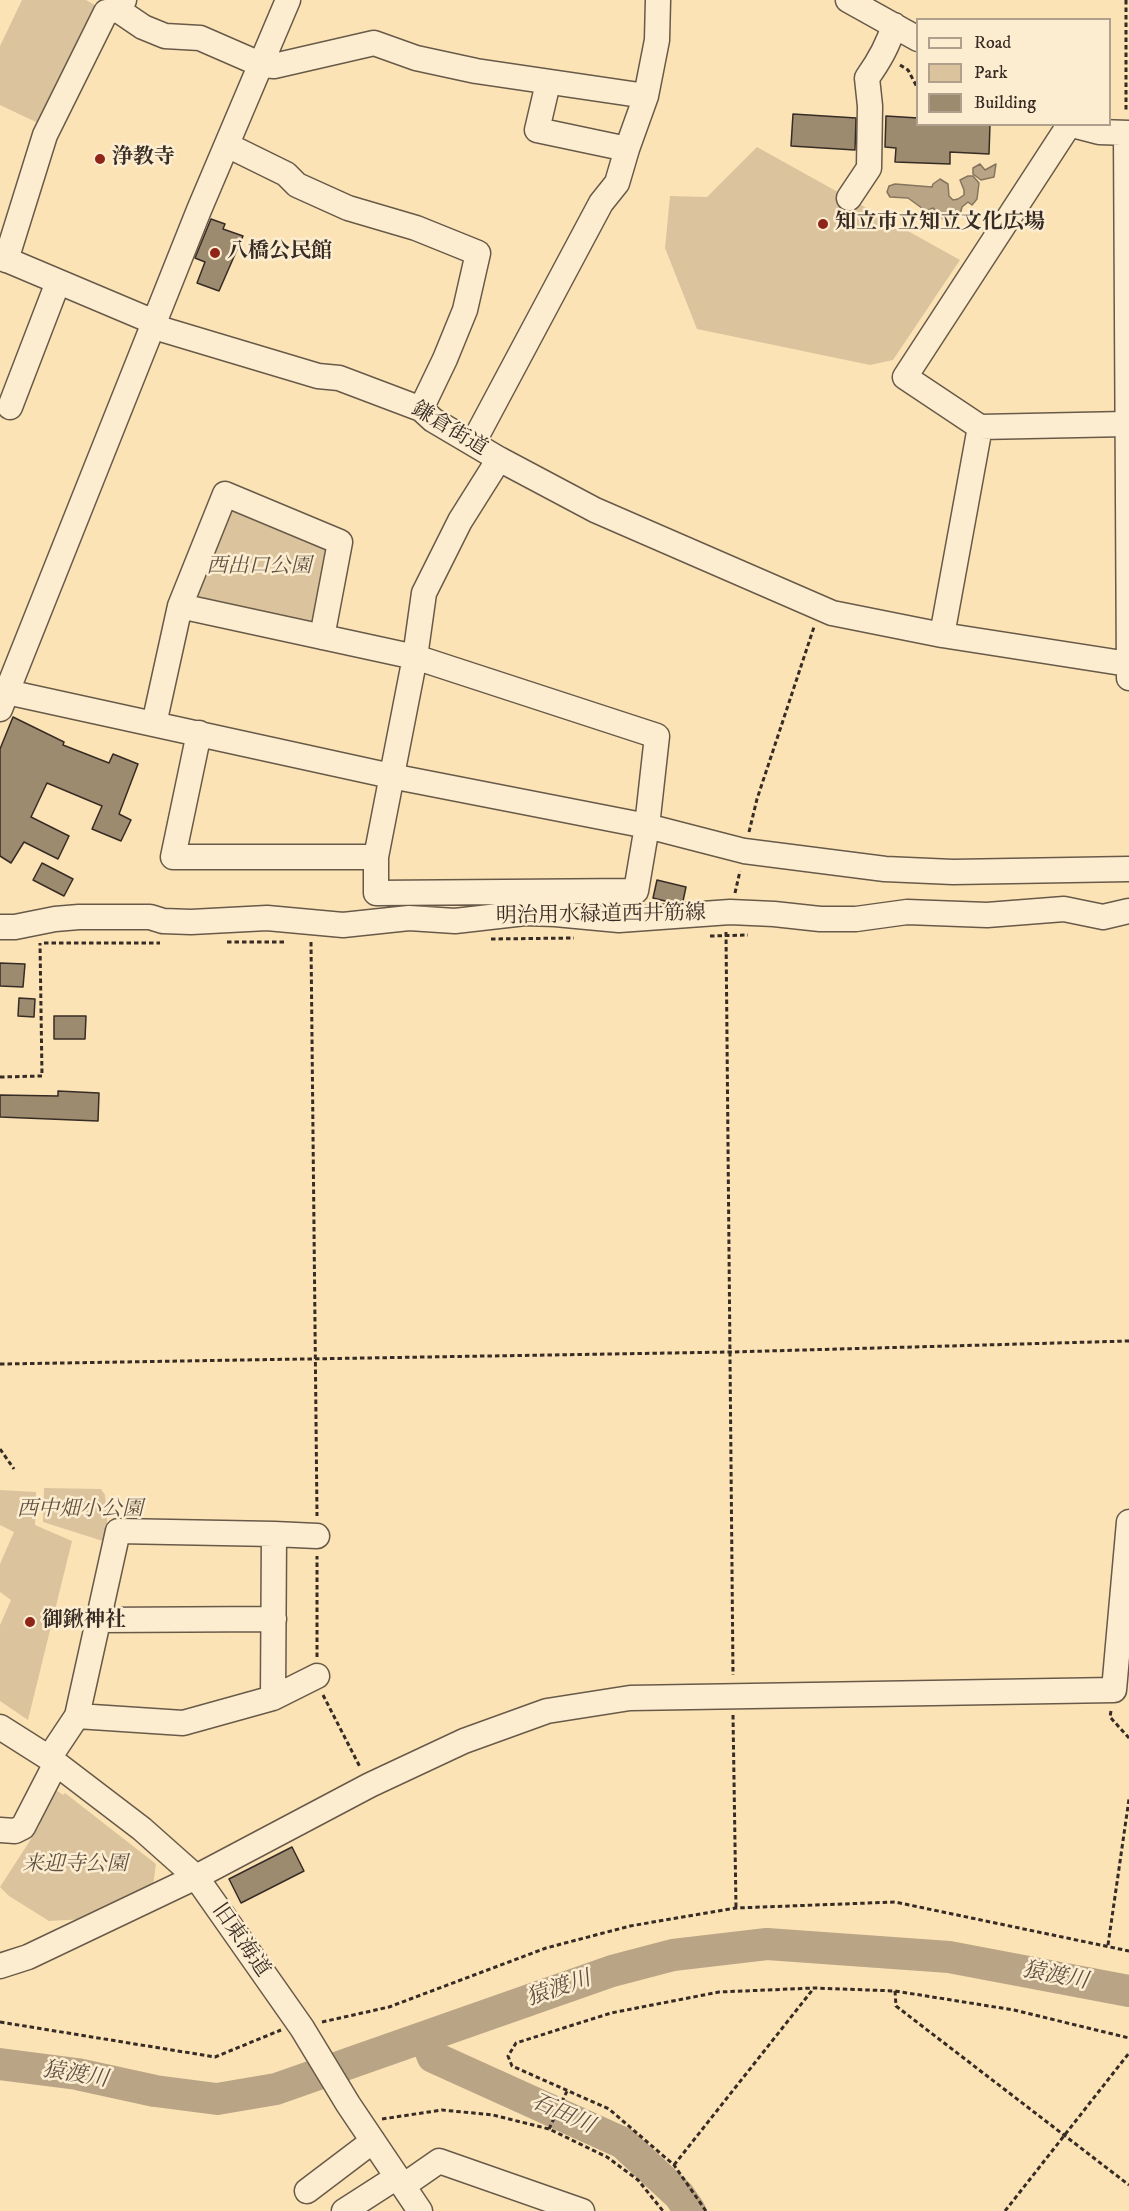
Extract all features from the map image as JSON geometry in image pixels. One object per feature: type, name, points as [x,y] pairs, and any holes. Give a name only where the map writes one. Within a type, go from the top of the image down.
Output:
[{"type":"street","points":[[288,0],[154,322],[8,663],[3,700],[199,733],[391,776],[647,826],[744,851],[885,869],[953,872],[1129,869]]},
{"type":"street","points":[[473,443],[601,203],[617,183],[646,96],[657,40],[658,0]]},
{"type":"street","points":[[848,0],[916,38]]},
{"type":"street","points":[[3,258],[45,135],[106,12],[121,5],[143,27],[165,36],[200,38],[262,65],[274,66],[374,43],[416,58],[476,71],[646,96]]},
{"type":"street","points":[[849,198],[869,168],[870,106],[867,78],[883,55],[894,25]]},
{"type":"street","points":[[548,83],[537,130],[627,149]]},
{"type":"street","points":[[1067,126],[905,377],[980,427],[1126,424]]},
{"type":"street","points":[[1072,126],[1099,132],[1127,133],[1126,424],[1129,678]]},
{"type":"street","points":[[227,145],[286,174],[297,184],[348,208],[416,228],[478,253],[465,310],[421,409]]},
{"type":"street","name":"鎌倉街道","points":[[3,258],[154,322],[161,329],[318,376],[339,378],[421,409],[433,420],[499,459],[595,510],[832,613],[942,635],[1128,663]]},
{"type":"street","points":[[10,406],[58,282]]},
{"type":"street","points":[[942,635],[980,427]]},
{"type":"street","points":[[180,606],[415,657],[657,736],[647,826],[636,891],[376,893],[376,857],[415,657],[424,593],[460,521],[499,459]]},
{"type":"street","points":[[154,724],[180,606],[225,494],[340,542],[322,637]]},
{"type":"street","points":[[199,733],[173,857],[376,857]]},
{"type":"street","name":"明治用水緑道西井筋線","points":[[0,927],[15,927],[79,917],[150,917],[163,921],[191,922],[267,918],[343,925],[394,919],[455,921],[525,913],[619,920],[730,912],[820,919],[856,919],[907,912],[987,915],[1064,909],[1103,917],[1129,911]]},
{"type":"street","points":[[0,1966],[28,1956],[196,1877],[370,1785],[464,1741],[547,1711],[630,1698],[1114,1690],[1129,1522]]},
{"type":"street","points":[[0,1830],[15,1831],[23,1827],[76,1716],[118,1531],[317,1536]]},
{"type":"street","points":[[273,1698],[274,1534]]},
{"type":"street","points":[[99,1620],[274,1619]]},
{"type":"street","points":[[76,1716],[183,1723],[273,1698],[317,1676]]},
{"type":"street","name":"旧東海道","points":[[0,1727],[53,1761],[142,1829],[196,1877],[300,2026],[360,2123],[420,2211]]},
{"type":"street","points":[[307,2191],[360,2123]]},
{"type":"street","points":[[344,2211],[439,2161],[582,2211]]},
{"type":"path","points":[[1126,0],[1127,133]]},
{"type":"path","points":[[883,55],[908,70],[916,85]]},
{"type":"path","points":[[736,1908],[725,936],[757,798],[820,607]]},
{"type":"path","points":[[311,942],[317,1683],[370,1785]]},
{"type":"path","points":[[0,1077],[42,1076],[40,943]]},
{"type":"path","points":[[0,1364],[731,1352],[1129,1341]]},
{"type":"path","points":[[0,1449],[14,1469]]},
{"type":"path","points":[[1114,1690],[1110,1716],[1129,1738]]},
{"type":"path","points":[[1108,1945],[1129,1799]]},
{"type":"path","points":[[0,2022],[214,2057],[300,2026],[389,2007],[546,1948],[630,1926],[736,1908],[896,1902],[1129,1951]]},
{"type":"path","points":[[674,2165],[814,1988]]},
{"type":"path","points":[[706,2211],[674,2165],[609,2109],[512,2066],[508,2056],[516,2043],[611,2013],[718,1992],[814,1988],[894,1991],[1014,2010],[1129,2038]]},
{"type":"path","points":[[894,1991],[896,2006],[1129,2184]]},
{"type":"path","points":[[1005,2211],[1129,2053]]},
{"type":"path","points":[[549,2129],[567,2091]]},
{"type":"path","points":[[360,2123],[442,2110],[493,2115],[549,2129],[607,2157],[638,2180],[663,2211]]},
{"type":"green space","points":[[22,0],[86,0],[100,8],[38,123],[0,105],[0,46]]},
{"type":"green space","points":[[757,147],[960,260],[893,360],[870,365],[697,329],[665,248],[670,196],[707,197]]},
{"type":"green space","name":"西出口公園","points":[[233,508],[323,544],[328,551],[313,621],[305,625],[195,600],[227,511]]},
{"type":"green space","name":"西中畑小公園","points":[[44,1488],[101,1489],[105,1495],[109,1543],[43,1522]]},
{"type":"green space","name":"御鍬神社","points":[[0,1490],[36,1492],[35,1525],[72,1541],[28,1720],[0,1701],[0,1625],[11,1600],[0,1592],[0,1564],[14,1532],[0,1525]]},
{"type":"green space","name":"来迎寺公園","points":[[56,1790],[63,1795],[65,1793],[156,1864],[153,1886],[86,1919],[49,1921],[9,1896],[0,1887],[40,1825],[35,1820]]},
{"type":"shaded area","points":[[980,164],[985,170],[996,164],[994,177],[981,180],[973,174],[973,168]]},
{"type":"shaded area","points":[[973,176],[979,183],[977,199],[972,205],[968,202],[962,207],[953,221],[944,220],[933,208],[926,211],[908,198],[890,197],[887,192],[889,186],[895,184],[932,187],[940,179],[948,184],[949,196],[953,200],[964,195],[960,180]]},
{"type":"building","points":[[793,114],[856,118],[855,150],[791,146]]},
{"type":"building","points":[[886,116],[916,118],[916,126],[990,126],[989,154],[950,152],[950,164],[895,162],[896,148],[885,147]]},
{"type":"building","name":"八橋公民館","points":[[211,219],[225,224],[223,229],[243,236],[219,291],[197,283],[205,262],[195,258]]},
{"type":"building","points":[[13,717],[64,742],[63,745],[109,763],[113,754],[138,764],[119,814],[131,820],[121,841],[92,829],[102,806],[47,783],[31,817],[69,836],[58,859],[24,842],[11,863],[0,856],[0,749]]},
{"type":"building","points":[[42,863],[73,879],[64,896],[33,880]]},
{"type":"building","points":[[657,880],[686,887],[683,901],[669,902],[653,898]]},
{"type":"building","points":[[0,963],[25,964],[23,987],[0,986]]},
{"type":"building","points":[[19,998],[35,999],[34,1017],[18,1016]]},
{"type":"building","points":[[54,1016],[86,1016],[85,1039],[54,1039]]},
{"type":"building","points":[[58,1091],[99,1093],[98,1121],[0,1117],[0,1095],[58,1096]]},
{"type":"building","points":[[292,1847],[304,1871],[241,1903],[229,1879]]},
{"type":"waterway","name":"猿渡川","points":[[0,2064],[77,2074],[155,2091],[217,2099],[276,2089],[612,1971],[673,1955],[767,1944],[949,1957],[1129,1991]]},
{"type":"waterway","name":"石田川","points":[[425,2037],[433,2057],[623,2143],[679,2195],[690,2211]]},
{"type":"place","name":"浄教寺","points":[[100,159]]},
{"type":"place","name":"知立市立知立文化広場","points":[[823,224]]},
{"type":"place","name":"八橋公民館","points":[[215,253]]},
{"type":"place","name":"御鍬神社","points":[[30,1622]]}]
